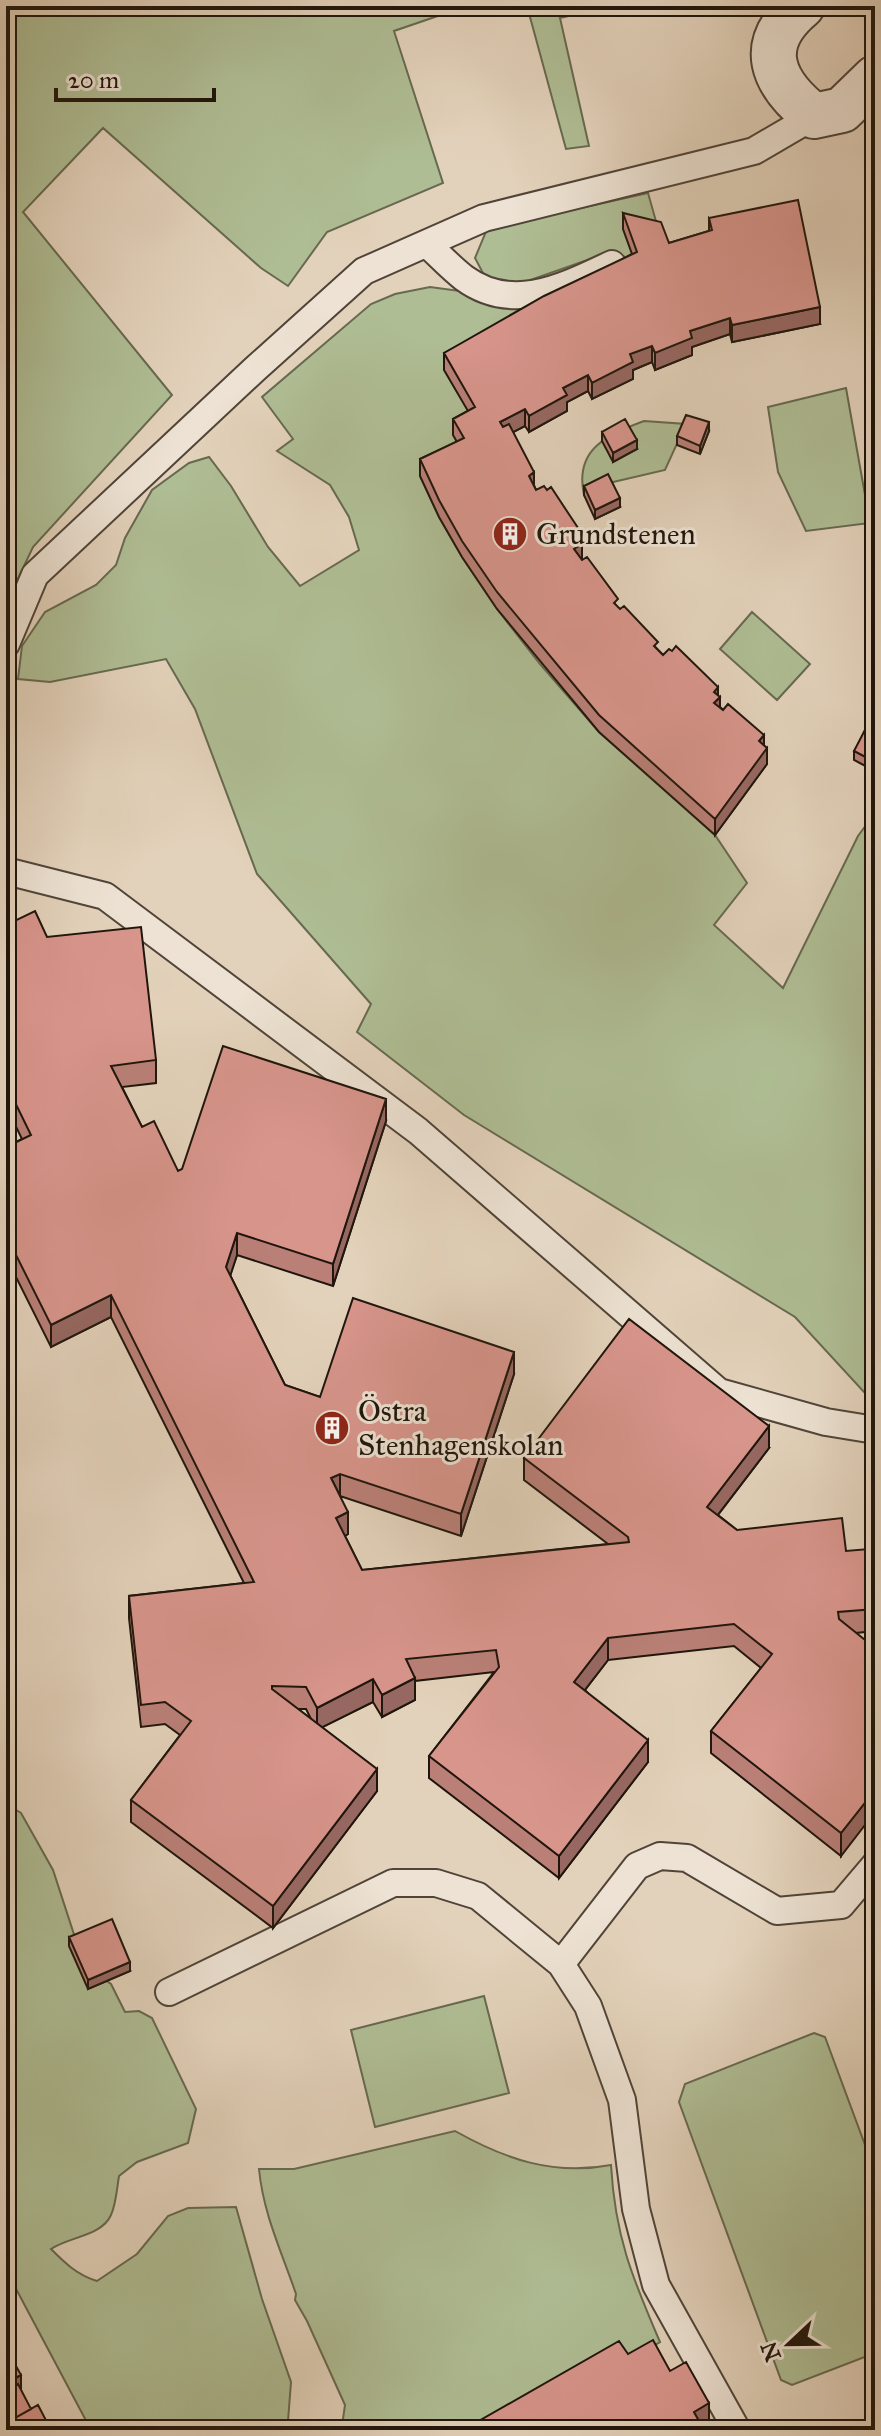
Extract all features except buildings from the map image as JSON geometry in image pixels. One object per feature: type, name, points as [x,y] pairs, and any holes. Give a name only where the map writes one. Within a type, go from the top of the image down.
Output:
[{"type":"street","points":[[802,6],[784,20],[773,45],[780,79],[795,101],[814,116],[842,110],[875,78]]},
{"type":"lane","points":[[6,644],[35,575],[364,271],[484,218],[754,151],[814,116]]},
{"type":"lane","points":[[427,244],[465,279],[499,296],[535,295],[564,286],[612,264]]},
{"type":"lane","points":[[6,871],[105,896],[418,1131],[719,1392],[826,1422],[875,1430]]},
{"type":"lane","points":[[561,1964],[637,1866],[660,1856],[687,1858],[777,1911],[841,1905],[875,1865]]},
{"type":"lane","points":[[169,1992],[393,1883],[436,1883],[478,1896],[561,1964],[588,2006],[622,2100],[636,2209],[656,2285],[737,2430]]},
{"type":"green space","points":[[6,6],[467,6],[394,31],[443,183],[327,232],[288,286],[261,268],[103,128],[23,212],[172,395],[33,547],[6,604]]},
{"type":"green space","points":[[527,6],[611,6],[560,18],[589,146],[566,149]]},
{"type":"green space","points":[[648,193],[661,239],[637,268],[624,274],[613,251],[530,280],[535,295],[475,424],[464,455],[420,476],[462,557],[540,664],[599,732],[715,835],[747,883],[714,925],[783,988],[858,836],[875,813],[875,1404],[795,1317],[464,1115],[357,1032],[371,1004],[257,874],[195,709],[166,659],[50,682],[18,679],[22,646],[45,612],[96,585],[116,565],[125,538],[152,490],[189,463],[209,457],[231,486],[268,547],[300,586],[359,550],[349,517],[330,485],[277,451],[293,439],[262,397],[371,304],[395,294],[430,287],[467,292],[484,275],[475,258],[487,229]]},
{"type":"green space","points":[[846,388],[870,523],[806,531],[778,472],[768,407]]},
{"type":"green space","points":[[644,421],[686,424],[665,470],[609,483],[584,495],[584,466],[596,446],[606,438]]},
{"type":"green space","points":[[752,612],[810,664],[777,700],[720,649]]},
{"type":"green space","points":[[6,1804],[21,1813],[53,1870],[84,1965],[111,1984],[125,2012],[139,2011],[152,2018],[196,2109],[188,2143],[137,2162],[119,2176],[114,2206],[107,2222],[93,2232],[51,2249],[77,2272],[97,2281],[137,2254],[168,2216],[188,2208],[236,2207],[262,2299],[291,2382],[288,2421],[284,2430],[91,2430],[6,2270]]},
{"type":"green space","points":[[484,1996],[509,2093],[375,2127],[351,2030]]},
{"type":"green space","points":[[814,2033],[825,2037],[875,2172],[875,2353],[792,2385],[781,2380],[679,2102],[685,2084]]},
{"type":"green space","points":[[455,2131],[492,2150],[530,2163],[569,2168],[611,2165],[616,2213],[626,2256],[660,2342],[509,2430],[348,2430],[343,2419],[345,2405],[295,2300],[296,2294],[269,2217],[259,2169],[294,2169]]},
{"type":"place","name":"Grundstenen","points":[[510,534]]},
{"type":"place","name":"Östra Stenhagenskolan","points":[[332,1428]]}]
